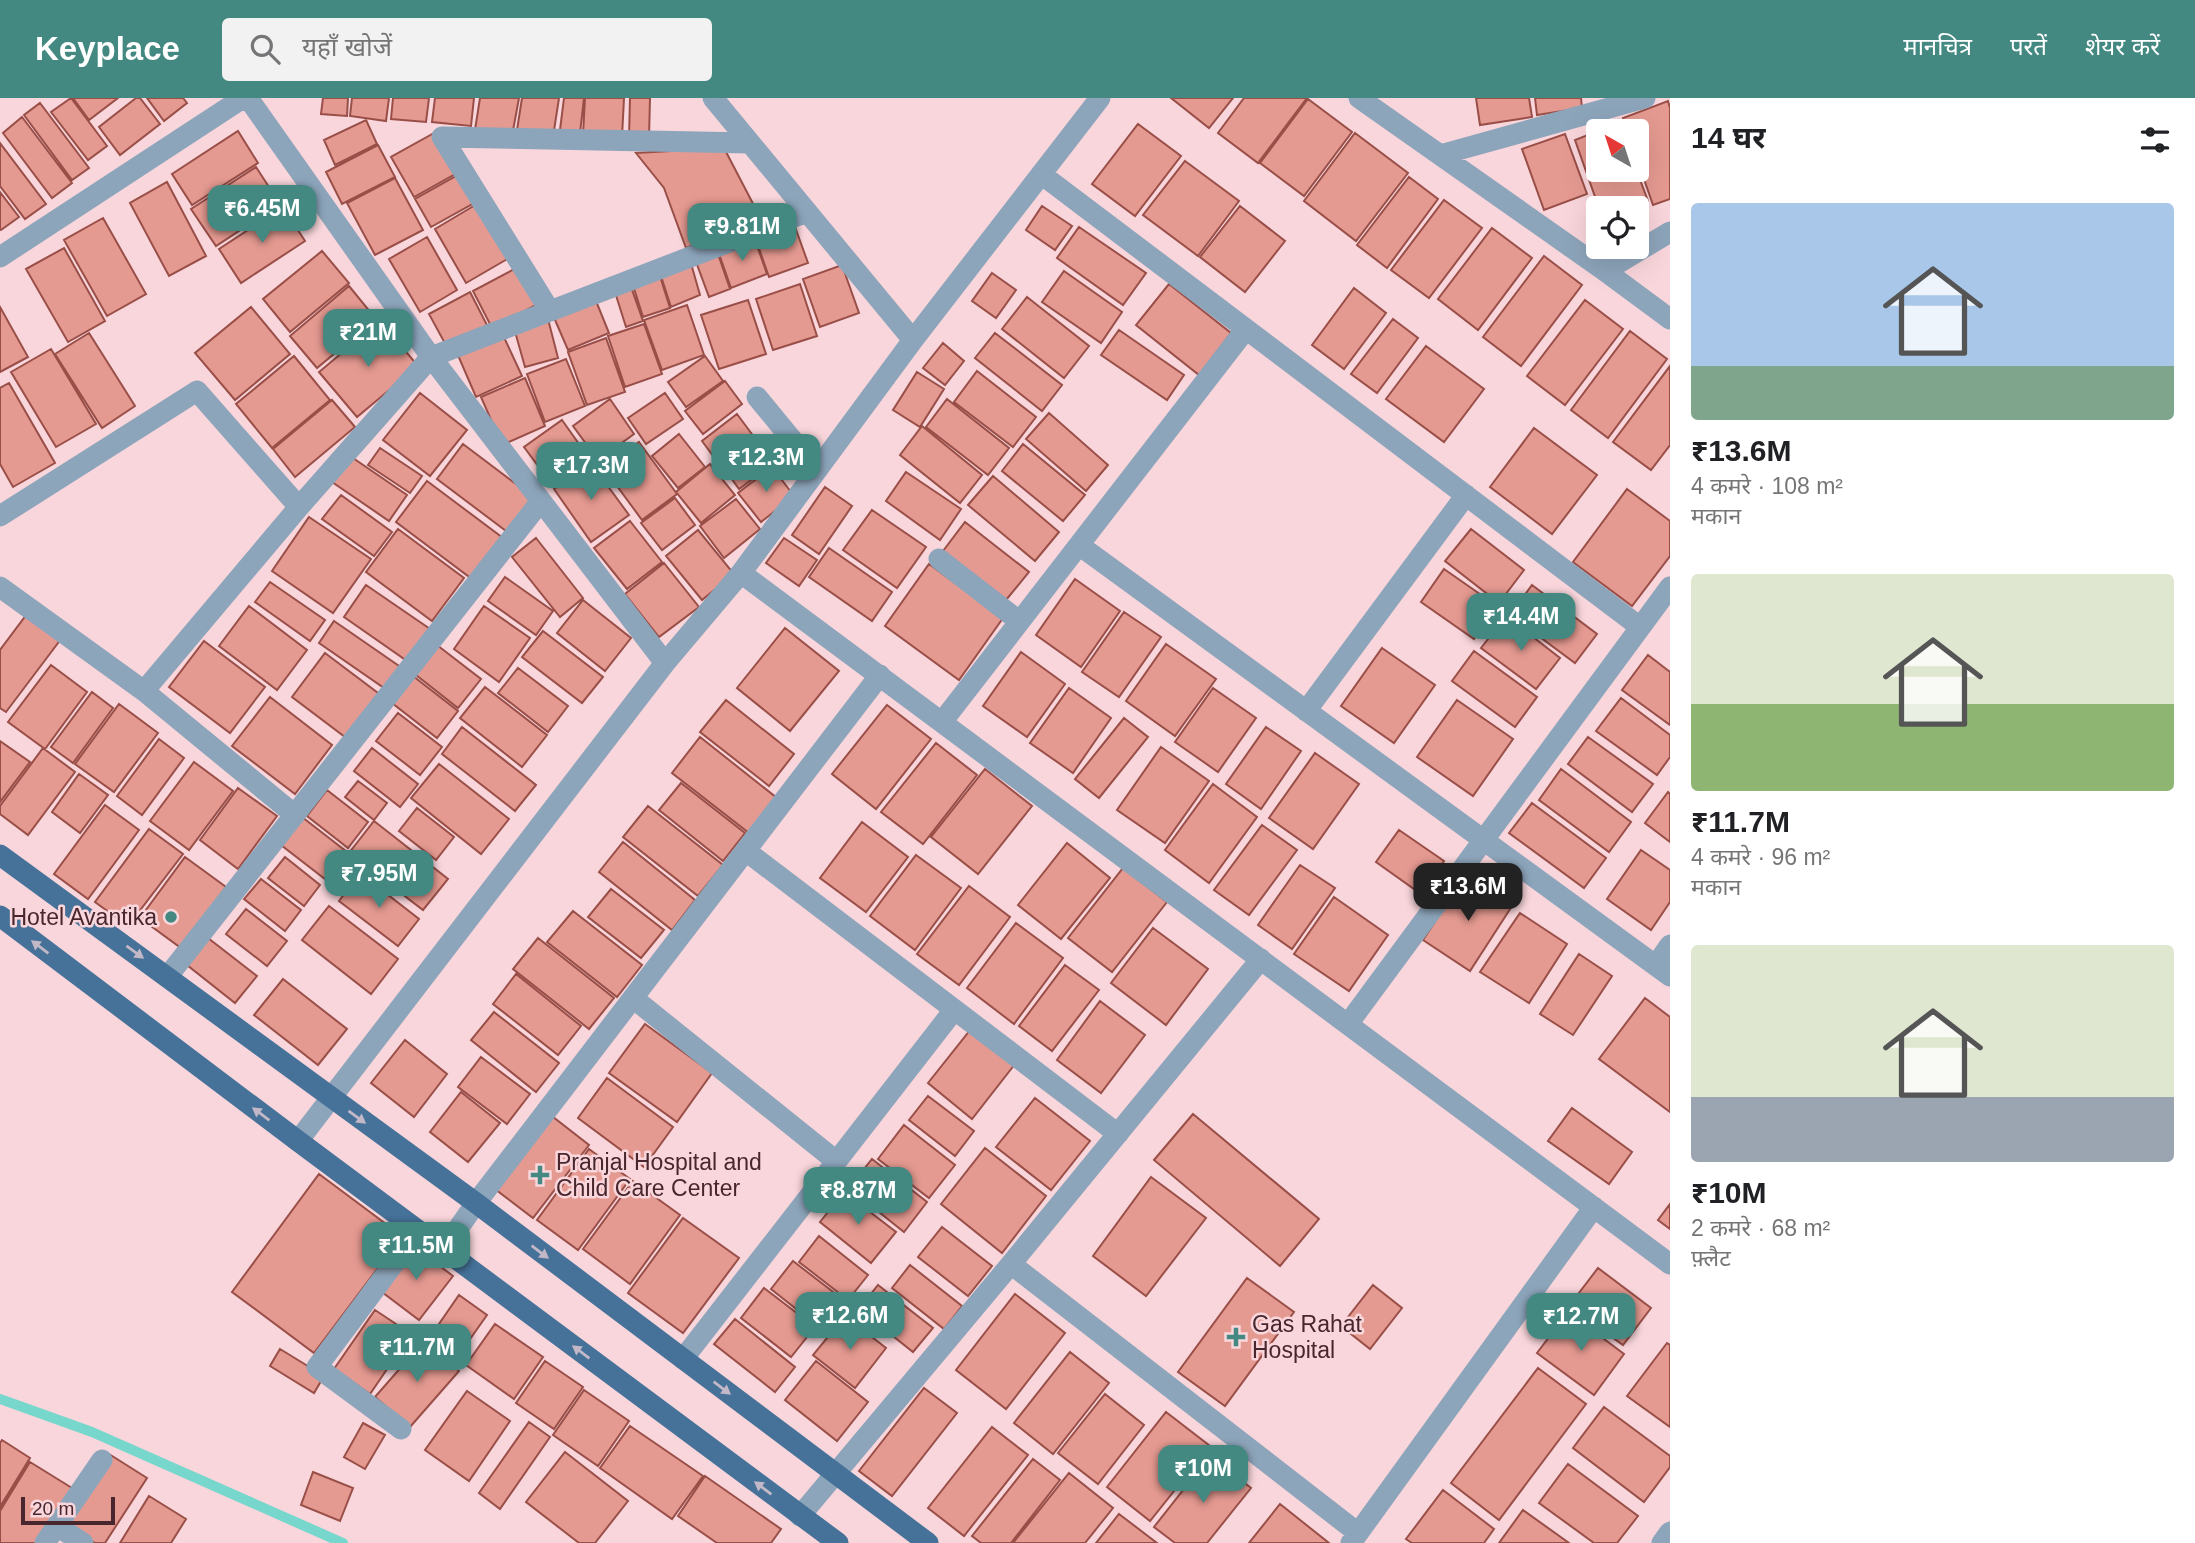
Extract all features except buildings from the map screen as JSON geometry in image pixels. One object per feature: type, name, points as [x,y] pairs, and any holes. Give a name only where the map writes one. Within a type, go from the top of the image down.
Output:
[{"type":"main road","points":[[0,855],[476,1203],[928,1543]]},
{"type":"main road","points":[[0,916],[298,1142],[838,1543]]},
{"type":"street","points":[[0,257],[246,98],[431,356],[665,663]]},
{"type":"street","points":[[713,98],[913,340]]},
{"type":"street","points":[[298,1142],[665,663],[741,573],[913,340],[1100,98]]},
{"type":"street","points":[[1359,98],[1670,319]]},
{"type":"street","points":[[1440,155],[1645,98]]},
{"type":"street","points":[[550,311],[442,137],[749,143]]},
{"type":"street","points":[[1041,174],[1640,627]]},
{"type":"street","points":[[144,691],[431,356],[807,212]]},
{"type":"street","points":[[1605,271],[1670,232]]},
{"type":"street","points":[[942,722],[1246,329]]},
{"type":"street","points":[[0,516],[197,391],[299,508]]},
{"type":"street","points":[[757,397],[817,470]]},
{"type":"street","points":[[1306,711],[1466,495]]},
{"type":"street","points":[[168,976],[541,501]]},
{"type":"street","points":[[1079,545],[1663,971],[1670,945]]},
{"type":"street","points":[[939,559],[1019,621]]},
{"type":"street","points":[[741,573],[1670,1264]]},
{"type":"street","points":[[0,587],[144,691],[295,815]]},
{"type":"street","points":[[1348,1024],[1670,587]]},
{"type":"street","points":[[443,1250],[476,1203],[880,675]]},
{"type":"street","points":[[746,851],[1118,1134]]},
{"type":"street","points":[[800,1516],[1261,959]]},
{"type":"street","points":[[633,998],[836,1161]]},
{"type":"street","points":[[683,1359],[954,1010]]},
{"type":"street","points":[[1010,1264],[1355,1538],[1594,1208]]},
{"type":"street","points":[[401,1429],[317,1367],[418,1231]]},
{"type":"street","points":[[83,1543],[51,1534],[102,1460]]},
{"type":"street","points":[[1662,1543],[1670,1532]]},
{"type":"waterway","points":[[0,1399],[92,1432],[343,1543]]},
{"type":"place","name":"Hotel Avantika","points":[[171,917]]},
{"type":"place","name":"Pranjal Hospital and Child Care Center","points":[[540,1175]]},
{"type":"place","name":"Gas Rahat Hospital","points":[[1236,1337]]}]
